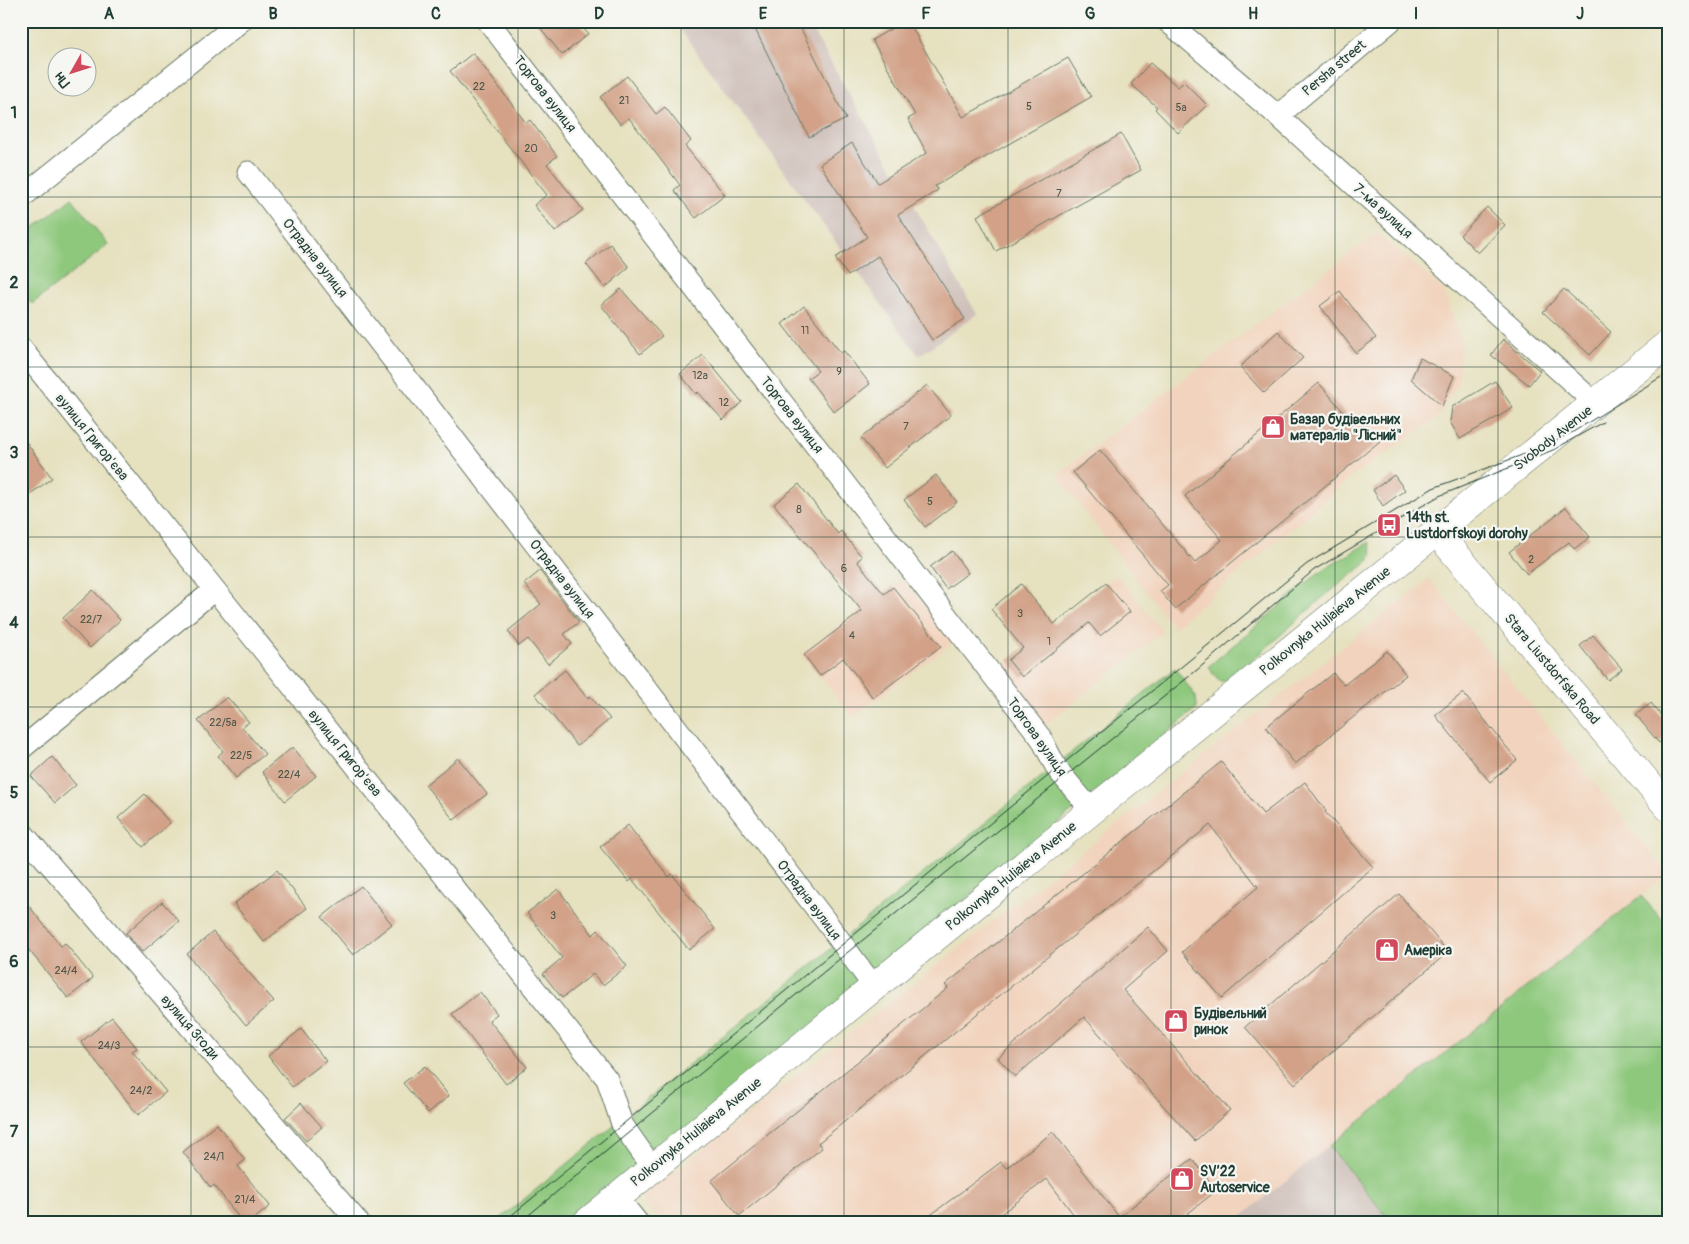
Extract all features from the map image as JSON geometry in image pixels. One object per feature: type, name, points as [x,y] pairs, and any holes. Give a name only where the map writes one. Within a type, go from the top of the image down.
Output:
[{"type":"main road","name":"Svobody Avenue","points":[[1436,531],[1596,404],[1668,344]]},
{"type":"main road","name":"Polkovnyka Huliaieva Avenue","points":[[586,1223],[652,1167],[1436,531]]},
{"type":"main road","name":"Stara Liustdorfska Road","points":[[1436,531],[1668,807]]},
{"type":"street","points":[[21,198],[241,21]]},
{"type":"street","name":"Торгова вулиця","points":[[488,21],[1041,738],[1057,769],[1092,811]]},
{"type":"street","name":"7-ма вулиця","points":[[1167,21],[1278,116],[1596,404]]},
{"type":"street","name":"Persha street","points":[[1278,116],[1391,21]]},
{"type":"street","name":"Отрадна вулиця","points":[[248,172],[825,920],[874,987]]},
{"type":"street","name":"вулиця Григор'єва","points":[[21,348],[606,1080],[622,1124],[652,1167]]},
{"type":"street","points":[[21,749],[214,590]]},
{"type":"street","name":"вулиця Згоди","points":[[21,831],[359,1223]]},
{"type":"street","points":[[616,1197],[638,1223]]},
{"type":"shaded area","points":[[674,21],[807,21],[977,314],[919,356]]},
{"type":"shaded area","name":"Базар будівельних матералів \"Лісний\"","points":[[1377,233],[1444,290],[1461,343],[1459,381],[1437,418],[1354,475],[1174,628],[1057,475]]},
{"type":"shaded area","points":[[1117,575],[1163,632],[1040,729],[997,669]]},
{"type":"shaded area","points":[[903,578],[956,640],[853,717],[801,654]]},
{"type":"shaded area","name":"Будівельний ринок","points":[[1429,579],[1668,874],[1233,1223],[661,1223],[641,1198]]},
{"type":"shaded area","points":[[1329,1146],[1392,1223],[1233,1223]]},
{"type":"green space","points":[[72,198],[108,245],[32,304],[21,289],[21,238]]},
{"type":"green space","points":[[1369,542],[1372,553],[1369,561],[1321,599],[1229,681],[1220,681],[1213,674],[1209,666],[1317,574]]},
{"type":"green space","points":[[1175,668],[1196,697],[1197,708],[574,1223],[495,1223]]},
{"type":"green space","points":[[1641,896],[1668,926],[1668,1223],[1392,1223],[1329,1146]]},
{"type":"building","points":[[535,21],[578,21],[588,34],[562,55]]},
{"type":"building","points":[[751,21],[797,21],[846,119],[809,137]]},
{"type":"building","points":[[904,21],[908,21],[963,117],[1068,58],[1091,97],[935,186],[938,190],[898,215],[965,319],[932,340],[878,256],[848,276],[835,258],[867,237],[820,164],[852,143],[878,183],[927,153],[908,119],[915,115],[872,40]]},
{"type":"building","points":[[473,53],[526,123],[530,120],[557,156],[547,164],[583,210],[555,232],[534,205],[547,195],[450,71]]},
{"type":"building","points":[[1150,63],[1178,87],[1184,82],[1207,105],[1178,133],[1155,109],[1157,107],[1131,84]]},
{"type":"building","points":[[627,76],[656,114],[665,107],[691,141],[685,146],[725,195],[696,218],[674,190],[680,185],[629,118],[620,124],[600,97]]},
{"type":"building","points":[[1121,134],[1141,170],[996,251],[977,216]]},
{"type":"building","points":[[1487,207],[1505,225],[1478,253],[1460,235]]},
{"type":"building","points":[[610,244],[629,267],[605,288],[586,264]]},
{"type":"building","points":[[621,289],[662,336],[640,354],[601,305]]},
{"type":"building","points":[[1564,289],[1611,332],[1590,355],[1543,312]]},
{"type":"building","points":[[1340,291],[1376,338],[1356,353],[1320,306]]},
{"type":"building","points":[[804,306],[841,353],[844,351],[870,384],[834,412],[808,378],[818,371],[782,324]]},
{"type":"building","points":[[1278,331],[1303,358],[1264,393],[1240,367]]},
{"type":"building","points":[[1503,339],[1540,371],[1529,385],[1491,355]]},
{"type":"building","points":[[703,355],[742,402],[723,420],[698,392],[696,394],[680,374]]},
{"type":"building","points":[[1420,358],[1454,376],[1442,406],[1411,379]]},
{"type":"building","points":[[1495,381],[1513,408],[1460,439],[1450,422],[1452,407]]},
{"type":"building","points":[[1319,383],[1358,429],[1365,423],[1380,441],[1175,609],[1160,591],[1168,585],[1073,472],[1100,450],[1195,563],[1222,540],[1185,496]]},
{"type":"building","points":[[927,385],[951,415],[885,468],[861,438]]},
{"type":"building","points":[[21,435],[52,478],[21,501]]},
{"type":"building","points":[[936,475],[957,502],[925,527],[904,500]]},
{"type":"building","points":[[1394,475],[1405,490],[1383,506],[1373,490]]},
{"type":"building","points":[[799,484],[838,534],[841,531],[862,557],[857,561],[884,594],[893,587],[941,646],[873,698],[843,658],[820,676],[804,655],[862,611],[774,504]]},
{"type":"building","points":[[1566,507],[1590,537],[1574,549],[1569,542],[1527,574],[1509,552]]},
{"type":"building","points":[[952,551],[968,573],[946,589],[930,567]]},
{"type":"building","points":[[540,571],[579,622],[564,634],[572,644],[548,664],[528,639],[519,646],[508,631],[541,604],[524,584]]},
{"type":"building","points":[[1106,583],[1130,612],[1100,636],[1089,623],[1022,677],[1008,660],[1023,648],[991,609],[1021,584],[1054,624]]},
{"type":"building","points":[[93,590],[120,620],[90,648],[63,618]]},
{"type":"building","points":[[1593,635],[1622,669],[1608,680],[1580,646]]},
{"type":"building","points":[[1387,651],[1406,675],[1295,764],[1266,727],[1333,673],[1344,685]]},
{"type":"building","points":[[565,670],[587,698],[590,696],[610,719],[577,746],[535,694]]},
{"type":"building","points":[[1463,693],[1517,760],[1490,782],[1435,715]]},
{"type":"building","points":[[227,697],[249,722],[242,727],[265,754],[236,778],[218,756],[223,751],[198,721]]},
{"type":"building","points":[[1651,703],[1668,724],[1668,736],[1659,743],[1636,715]]},
{"type":"building","points":[[293,747],[316,776],[285,801],[262,772]]},
{"type":"building","points":[[52,757],[76,785],[55,803],[31,776]]},
{"type":"building","points":[[458,758],[487,794],[454,820],[425,785]]},
{"type":"building","points":[[1221,762],[1263,814],[1305,782],[1325,812],[1373,867],[1222,998],[1182,952],[1258,887],[1210,825],[818,1143],[822,1148],[739,1216],[711,1181],[948,988],[945,985]]},
{"type":"building","points":[[145,794],[170,823],[143,847],[118,818]]},
{"type":"building","points":[[628,825],[669,877],[672,874],[715,929],[689,950],[632,879],[629,882],[600,847]]},
{"type":"building","points":[[277,870],[307,908],[264,942],[234,904]]},
{"type":"building","points":[[361,886],[392,924],[353,955],[322,917]]},
{"type":"building","points":[[558,889],[593,935],[598,930],[627,966],[603,985],[593,974],[562,998],[543,974],[562,958],[527,913]]},
{"type":"building","points":[[1399,894],[1448,952],[1295,1084],[1245,1027]]},
{"type":"building","points":[[21,896],[61,946],[65,943],[93,978],[68,998],[28,949],[21,954]]},
{"type":"building","points":[[162,902],[179,921],[142,952],[126,933]]},
{"type":"building","points":[[1148,927],[1168,951],[1123,990],[1230,1110],[1195,1141],[1084,1017],[1015,1077],[998,1058]]},
{"type":"building","points":[[213,932],[274,1001],[246,1025],[187,954]]},
{"type":"building","points":[[480,992],[497,1014],[489,1020],[527,1067],[506,1084],[452,1014]]},
{"type":"building","points":[[112,1017],[137,1048],[132,1051],[166,1092],[138,1115],[81,1042]]},
{"type":"building","points":[[301,1029],[326,1061],[292,1087],[268,1056]]},
{"type":"building","points":[[425,1066],[449,1096],[428,1113],[403,1083]]},
{"type":"building","points":[[301,1103],[322,1127],[306,1141],[285,1118]]},
{"type":"building","points":[[217,1124],[245,1160],[238,1166],[270,1206],[249,1223],[243,1223],[214,1185],[211,1188],[183,1152]]},
{"type":"building","points":[[1053,1132],[1119,1217],[1192,1159],[1217,1190],[1176,1223],[1080,1223],[1047,1179],[989,1223],[920,1223],[1001,1162],[1006,1168]]},
{"type":"tram line","points":[[502,1223],[1307,564],[1433,488],[1541,448],[1573,432],[1661,377]]},
{"type":"tram line","points":[[519,1223],[848,952],[1197,670],[1314,570],[1439,496],[1553,450],[1603,422]]},
{"type":"place","name":"Базар будівельних матералів \"Лісний\"","points":[[1273,427]]},
{"type":"place","name":"14th st. Lustdorfskoyi dorohy","points":[[1389,525]]},
{"type":"place","name":"Амеріка","points":[[1387,950]]},
{"type":"place","name":"Будівельний ринок","points":[[1176,1021]]},
{"type":"place","name":"SV’22 Autoservice","points":[[1182,1179]]}]
